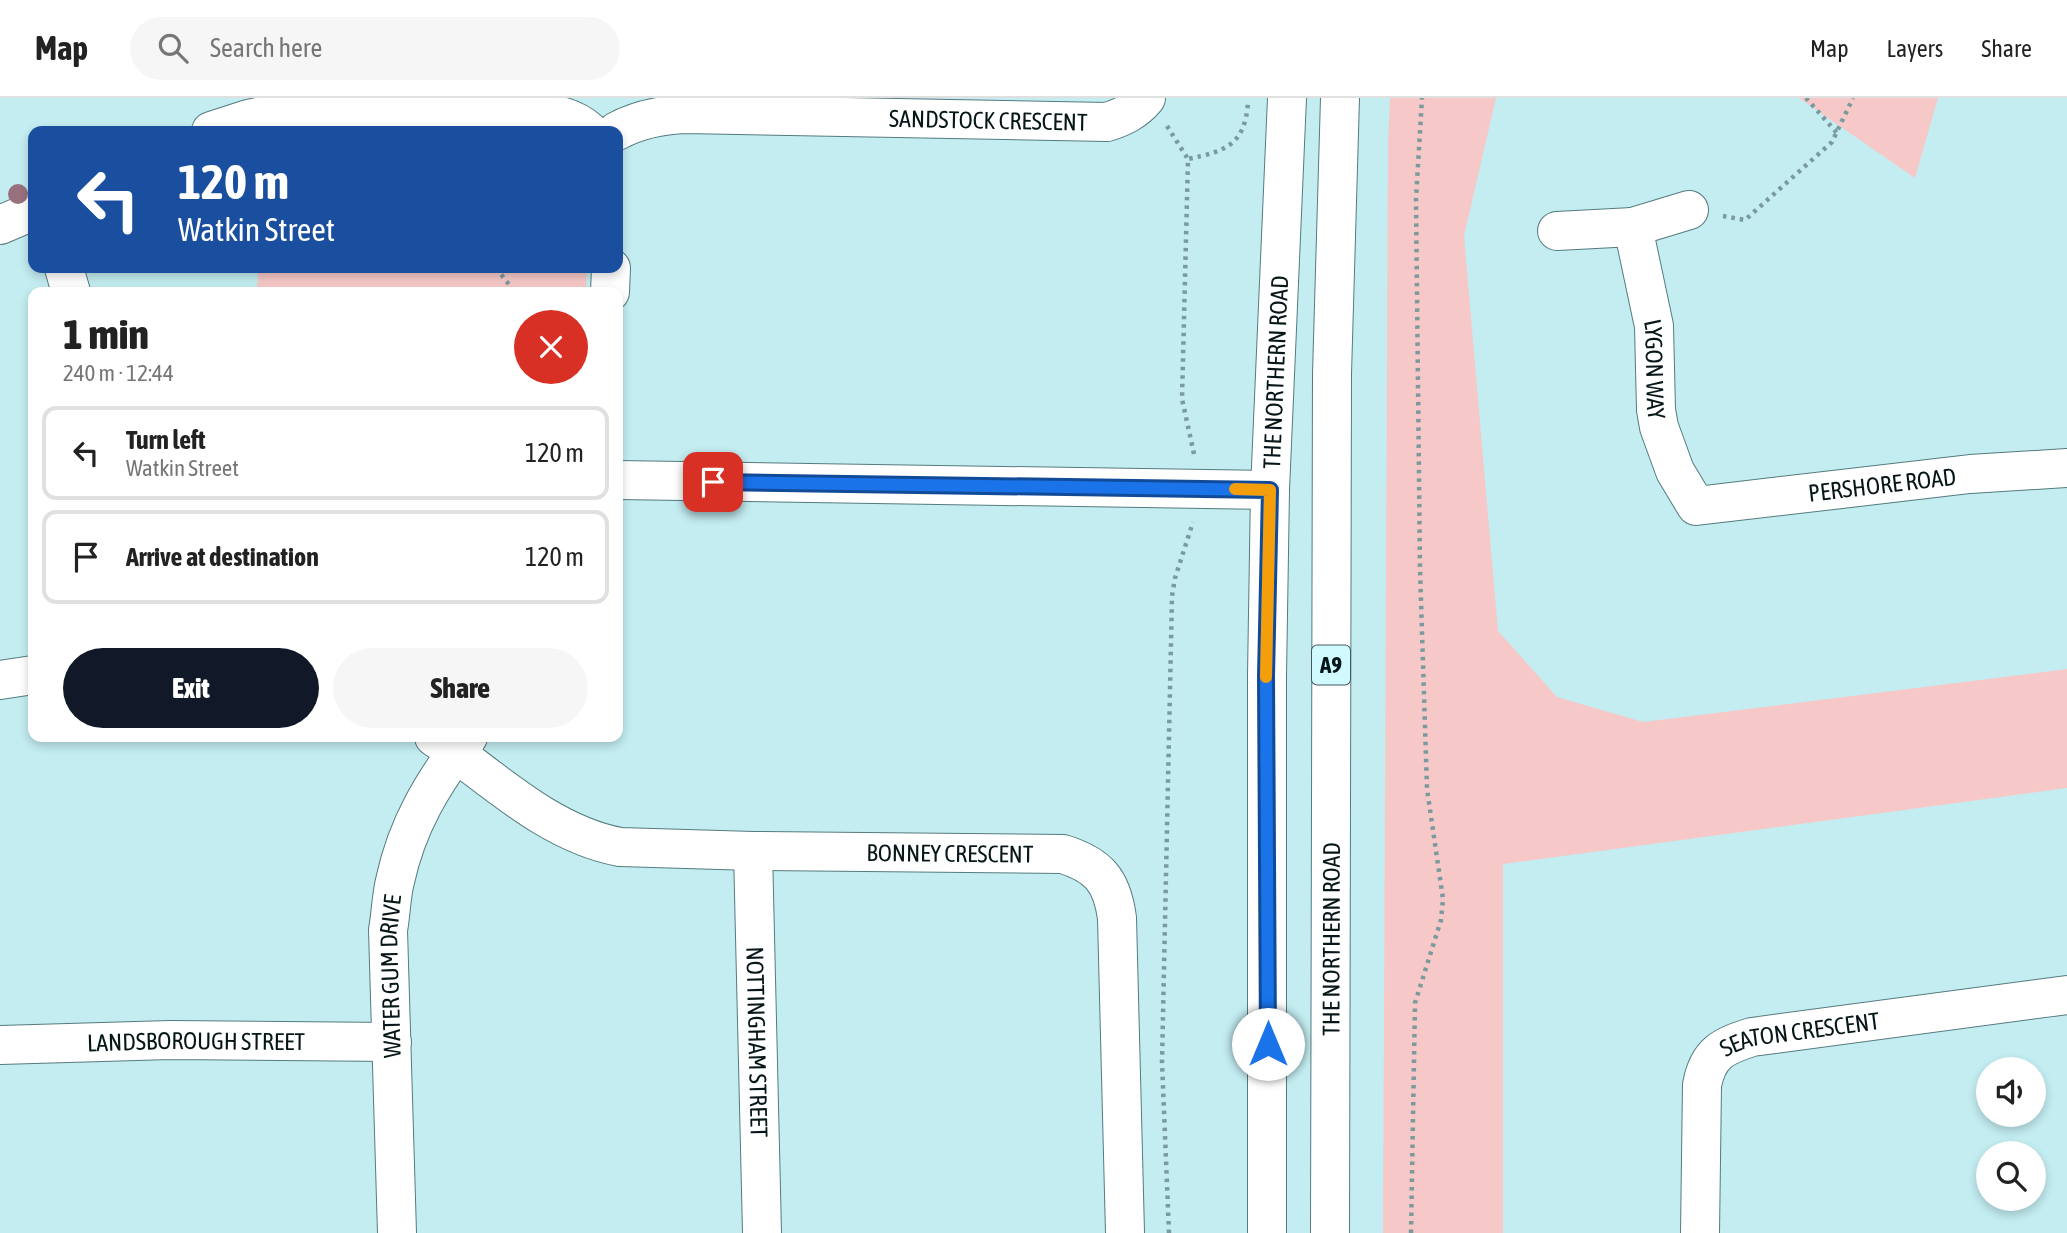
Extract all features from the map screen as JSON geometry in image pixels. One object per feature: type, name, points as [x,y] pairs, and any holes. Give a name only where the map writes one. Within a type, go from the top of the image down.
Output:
[{"type":"main road","name":"THE NORTHERN ROAD","points":[[1267,1233],[1266,676],[1270,490],[1287,98]]},
{"type":"main road","name":"THE NORTHERN ROAD","points":[[1330,1233],[1332,374],[1340,98]]},
{"type":"main road","points":[[227,126],[282,112],[460,104],[555,114],[570,118],[582,126]]},
{"type":"main road","name":"SANDSTOCK CRESCENT","points":[[623,128],[650,118],[686,114],[1108,122],[1137,108],[1155,110]]},
{"type":"main road","points":[[1557,231],[1633,227],[1689,210]]},
{"type":"main road","points":[[0,225],[28,213]]},
{"type":"main road","name":"LYGON WAY","points":[[1633,227],[1654,327],[1656,410],[1659,427],[1671,463],[1696,506]]},
{"type":"main road","name":"PERSHORE ROAD","points":[[1696,506],[1970,474],[2067,468]]},
{"type":"main road","points":[[623,480],[1270,490]]},
{"type":"main road","points":[[0,680],[28,676]]},
{"type":"main road","name":"BONNEY CRESCENT","points":[[452,742],[551,820],[601,843],[621,847],[1062,854],[1084,860],[1099,872],[1110,889],[1117,918],[1125,1233]]},
{"type":"main road","name":"WATER GUM DRIVE","points":[[397,1233],[388,930],[395,882],[416,816],[452,742]]},
{"type":"main road","name":"NOTTINGHAM STREET","points":[[753,851],[762,1233]]},
{"type":"main road","name":"SEATON CRESCENT","points":[[1700,1233],[1702,1085],[1709,1062],[1724,1048],[1752,1037],[2067,995]]},
{"type":"main road","name":"LANDSBOROUGH STREET","points":[[0,1045],[170,1040],[392,1042]]},
{"type":"path","points":[[1188,159],[1225,149],[1239,138],[1246,123],[1249,98]]},
{"type":"path","points":[[1411,1233],[1415,1003],[1441,920],[1443,899],[1427,789],[1420,596],[1416,199],[1422,98]]},
{"type":"path","points":[[1806,98],[1837,133]]},
{"type":"path","points":[[1689,210],[1745,220],[1832,142],[1853,98]]},
{"type":"path","points":[[1155,110],[1188,159],[1182,399],[1195,458]]},
{"type":"path","points":[[500,273],[511,287]]},
{"type":"path","points":[[1169,1233],[1162,1062],[1172,596],[1194,513]]},
{"type":"shaded area","points":[[1390,98],[1496,98],[1464,236],[1498,631],[1557,697],[1643,722],[2067,669],[2067,788],[1503,864],[1503,1233],[1383,1233]]},
{"type":"shaded area","points":[[1799,98],[1938,98],[1915,178]]},
{"type":"shaded area","points":[[258,273],[587,273],[586,287],[257,287]]},
{"type":"slow traffic","points":[[1235,489],[1270,490],[1266,677]]},
{"type":"route","points":[[713,482],[1270,490],[1266,676],[1268,1044]]}]
